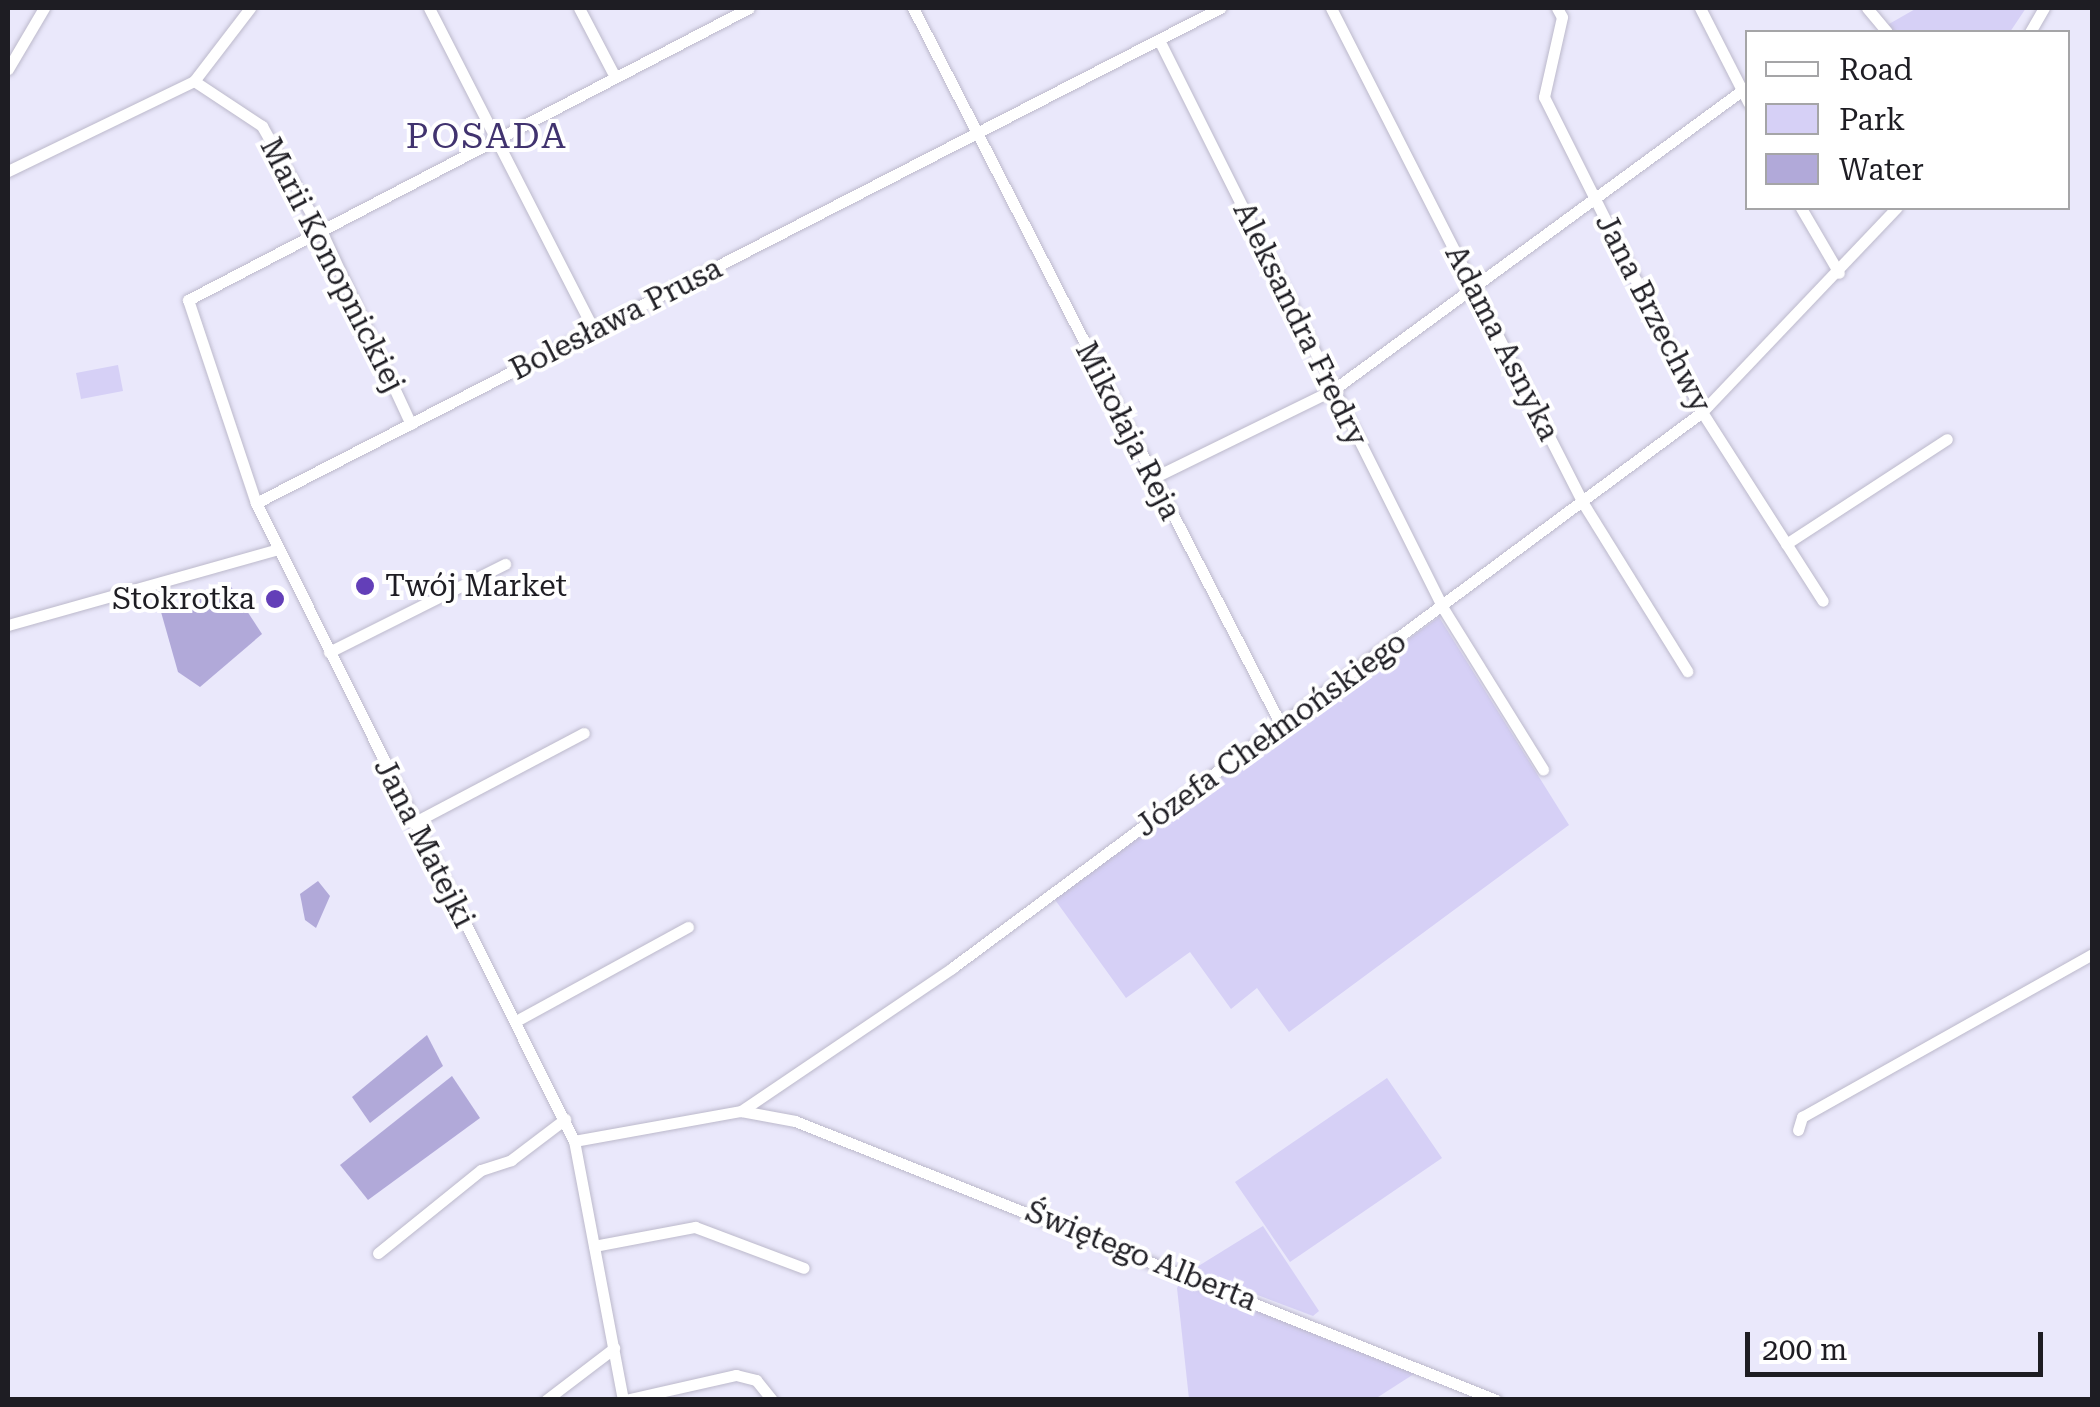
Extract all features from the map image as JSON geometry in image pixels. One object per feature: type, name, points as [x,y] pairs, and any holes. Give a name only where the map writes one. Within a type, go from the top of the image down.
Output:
[{"type":"street","points":[[8,69],[44,8]]},
{"type":"street","points":[[8,169],[194,81],[250,8]]},
{"type":"street","points":[[429,8],[594,330]]},
{"type":"street","points":[[578,8],[614,75]]},
{"type":"street","points":[[317,228],[730,12],[749,8]]},
{"type":"street","name":"Mikołaja Reja","points":[[913,8],[1282,727]]},
{"type":"street","name":"Bolesława Prusa","points":[[256,503],[1220,8]]},
{"type":"street","name":"Adama Asnyka","points":[[1331,8],[1583,503],[1688,670]]},
{"type":"street","name":"Jana Brzechwy","points":[[1557,8],[1562,17],[1544,97],[1702,412],[1823,601]]},
{"type":"street","points":[[1700,8],[1745,91]]},
{"type":"street","points":[[1866,8],[1884,30]]},
{"type":"street","points":[[2031,30],[2044,8]]},
{"type":"street","name":"Aleksandra Fredry","points":[[1159,40],[1443,608],[1544,770]]},
{"type":"street","name":"Marii Konopnickiej","points":[[194,81],[262,126],[317,228],[412,424]]},
{"type":"street","points":[[1153,478],[1333,390],[1745,94]]},
{"type":"street","points":[[1802,210],[1839,273]]},
{"type":"street","name":"Józefa Chełmońskiego","points":[[574,1141],[741,1110],[780,1088],[1282,727],[1702,412],[1839,273],[1894,210]]},
{"type":"street","name":"Jana Matejki","points":[[317,228],[190,297],[256,503],[574,1141],[624,1400]]},
{"type":"street","points":[[1786,544],[1947,439]]},
{"type":"street","points":[[8,625],[278,549]]},
{"type":"street","points":[[328,652],[504,564]]},
{"type":"street","points":[[413,822],[584,733]]},
{"type":"street","points":[[516,1021],[688,927]]},
{"type":"street","points":[[1798,1130],[1802,1116],[2092,954]]},
{"type":"street","points":[[780,1088],[776,1104],[784,1118]]},
{"type":"street","name":"Świętego Alberta","points":[[741,1110],[784,1118],[1496,1400]]},
{"type":"street","points":[[378,1253],[481,1170],[511,1160],[565,1119]]},
{"type":"street","points":[[594,1246],[695,1227],[804,1268]]},
{"type":"street","points":[[546,1400],[614,1348]]},
{"type":"street","points":[[624,1400],[736,1375],[756,1380],[772,1400]]},
{"type":"green space","points":[[1917,8],[2026,8],[2011,30],[1878,30]]},
{"type":"green space","points":[[118,365],[123,391],[81,399],[76,373]]},
{"type":"green space","points":[[1439,617],[1569,825],[1289,1032],[1257,988],[1231,1009],[1190,952],[1126,998],[1053,897]]},
{"type":"green space","points":[[1387,1078],[1442,1158],[1290,1262],[1235,1182]]},
{"type":"green space","points":[[1263,1226],[1319,1311],[1313,1316],[1192,1270]]},
{"type":"green space","points":[[1183,1277],[1417,1372],[1375,1399],[1189,1399],[1177,1288]]},
{"type":"water","points":[[228,582],[262,634],[200,687],[178,672],[161,612]]},
{"type":"water","points":[[318,881],[330,896],[316,928],[305,920],[300,894]]},
{"type":"water","points":[[427,1035],[443,1066],[370,1123],[352,1097]]},
{"type":"water","points":[[452,1076],[480,1118],[368,1200],[340,1165]]},
{"type":"place","name":"Twój Market","points":[[365,586]]},
{"type":"place","name":"Stokrotka","points":[[275,599]]},
{"type":"district","name":"POSADA","points":[[487,137]]}]
